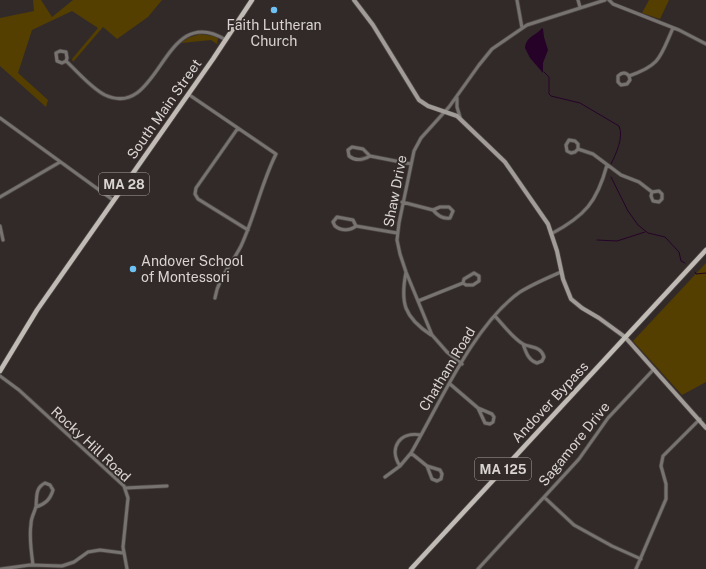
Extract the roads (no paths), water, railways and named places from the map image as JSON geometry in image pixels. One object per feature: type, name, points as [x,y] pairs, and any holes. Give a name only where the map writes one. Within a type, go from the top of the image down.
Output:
[{"type":"main road","name":"South Main Street","points":[[0,371],[34,315],[226,40],[252,0]]},
{"type":"main road","name":"Andover Bypass","points":[[411,569],[706,250]]},
{"type":"street","points":[[354,0],[377,31],[417,97],[425,104],[446,111],[461,119],[509,166],[544,218],[551,234],[569,296],[575,303],[625,338],[700,419],[706,428]]},
{"type":"street","points":[[517,0],[522,28]]},
{"type":"street","points":[[578,0],[580,7]]},
{"type":"street","name":"Shaw Drive","points":[[462,364],[447,352],[432,335],[400,254],[398,233],[402,202],[414,151],[418,142],[446,111],[489,52],[522,28],[580,7],[605,0]]},
{"type":"street","points":[[609,0],[613,4],[673,28],[706,44]]},
{"type":"street","points":[[629,76],[654,65],[661,54],[673,28]]},
{"type":"street","points":[[66,61],[104,94],[123,98],[140,91],[178,41],[188,33],[196,30],[205,30],[216,33],[226,40]]},
{"type":"street","points":[[60,51],[66,52],[66,61],[62,63],[57,61],[55,57],[56,53],[60,51]]},
{"type":"street","points":[[624,72],[629,76],[630,82],[627,84],[623,85],[618,82],[620,74],[624,72]]},
{"type":"street","points":[[188,94],[276,154],[241,247],[222,277],[215,298]]},
{"type":"street","points":[[458,94],[457,107],[461,119]]},
{"type":"street","points":[[0,118],[113,200]]},
{"type":"street","points":[[238,128],[196,188],[195,194],[198,199],[248,230]]},
{"type":"street","points":[[569,140],[573,140],[578,144],[578,149],[571,153],[566,149],[566,145],[569,140]]},
{"type":"street","points":[[370,156],[361,159],[352,158],[349,156],[348,150],[352,146],[358,147],[370,156],[411,164]]},
{"type":"street","points":[[578,149],[593,154],[621,175],[639,182],[652,192]]},
{"type":"street","points":[[0,197],[60,162]]},
{"type":"street","points":[[551,234],[577,218],[588,208],[597,195],[607,165]]},
{"type":"street","points":[[402,202],[433,210],[447,206],[453,213],[450,218],[446,218],[438,215],[433,210]]},
{"type":"street","points":[[356,226],[353,220],[343,217],[337,217],[333,222],[335,226],[340,229],[350,230],[356,226],[398,233]]},
{"type":"street","points":[[0,226],[3,240]]},
{"type":"street","points":[[406,272],[403,296],[407,310],[415,323],[432,335]]},
{"type":"street","name":"Chatham Road","points":[[385,477],[400,466],[410,453],[477,338],[495,316],[520,293],[536,283],[561,272]]},
{"type":"street","points":[[418,302],[463,283],[464,279],[470,274],[474,273],[479,276],[479,281],[473,285],[466,285],[463,283]]},
{"type":"street","points":[[495,316],[523,344],[531,360],[537,364],[542,361],[543,355],[539,350],[523,344]]},
{"type":"street","name":"Sagamore Drive","points":[[479,569],[585,452],[611,414],[654,369]]},
{"type":"street","name":"Rocky Hill Road","points":[[0,376],[19,390],[125,488],[128,498],[124,528],[123,553],[127,569]]},
{"type":"street","points":[[450,384],[478,408],[493,415],[494,420],[492,423],[486,424],[483,422],[478,408]]},
{"type":"street","points":[[636,569],[667,496],[666,484],[661,466],[663,456],[700,419]]},
{"type":"street","points":[[400,466],[395,458],[397,445],[406,436],[421,435]]},
{"type":"street","points":[[410,453],[427,466],[440,470],[442,474],[441,479],[437,481],[432,479],[427,466]]},
{"type":"street","points":[[33,565],[30,525],[36,507],[36,498],[39,488],[44,484],[49,484],[53,489],[51,496],[45,504],[36,507]]},
{"type":"street","points":[[125,488],[167,486]]},
{"type":"street","points":[[544,498],[574,525],[612,546],[641,559]]},
{"type":"street","points":[[1,569],[33,565],[68,564],[88,552],[100,550],[123,553]]},
{"type":"waterway","points":[[544,72],[549,77],[549,94],[551,96],[580,103],[619,126],[621,135],[620,140],[611,164]]},
{"type":"waterway","points":[[611,177],[628,211],[638,225],[648,233],[665,237],[679,252],[681,261],[685,263]]},
{"type":"waterway","points":[[597,240],[617,241],[645,232]]},
{"type":"waterway","points":[[695,272],[696,274],[706,273]]},
{"type":"place","name":"Faith Lutheran Church","points":[[274,10]]},
{"type":"place","name":"Andover School of Montessori","points":[[133,269]]}]
